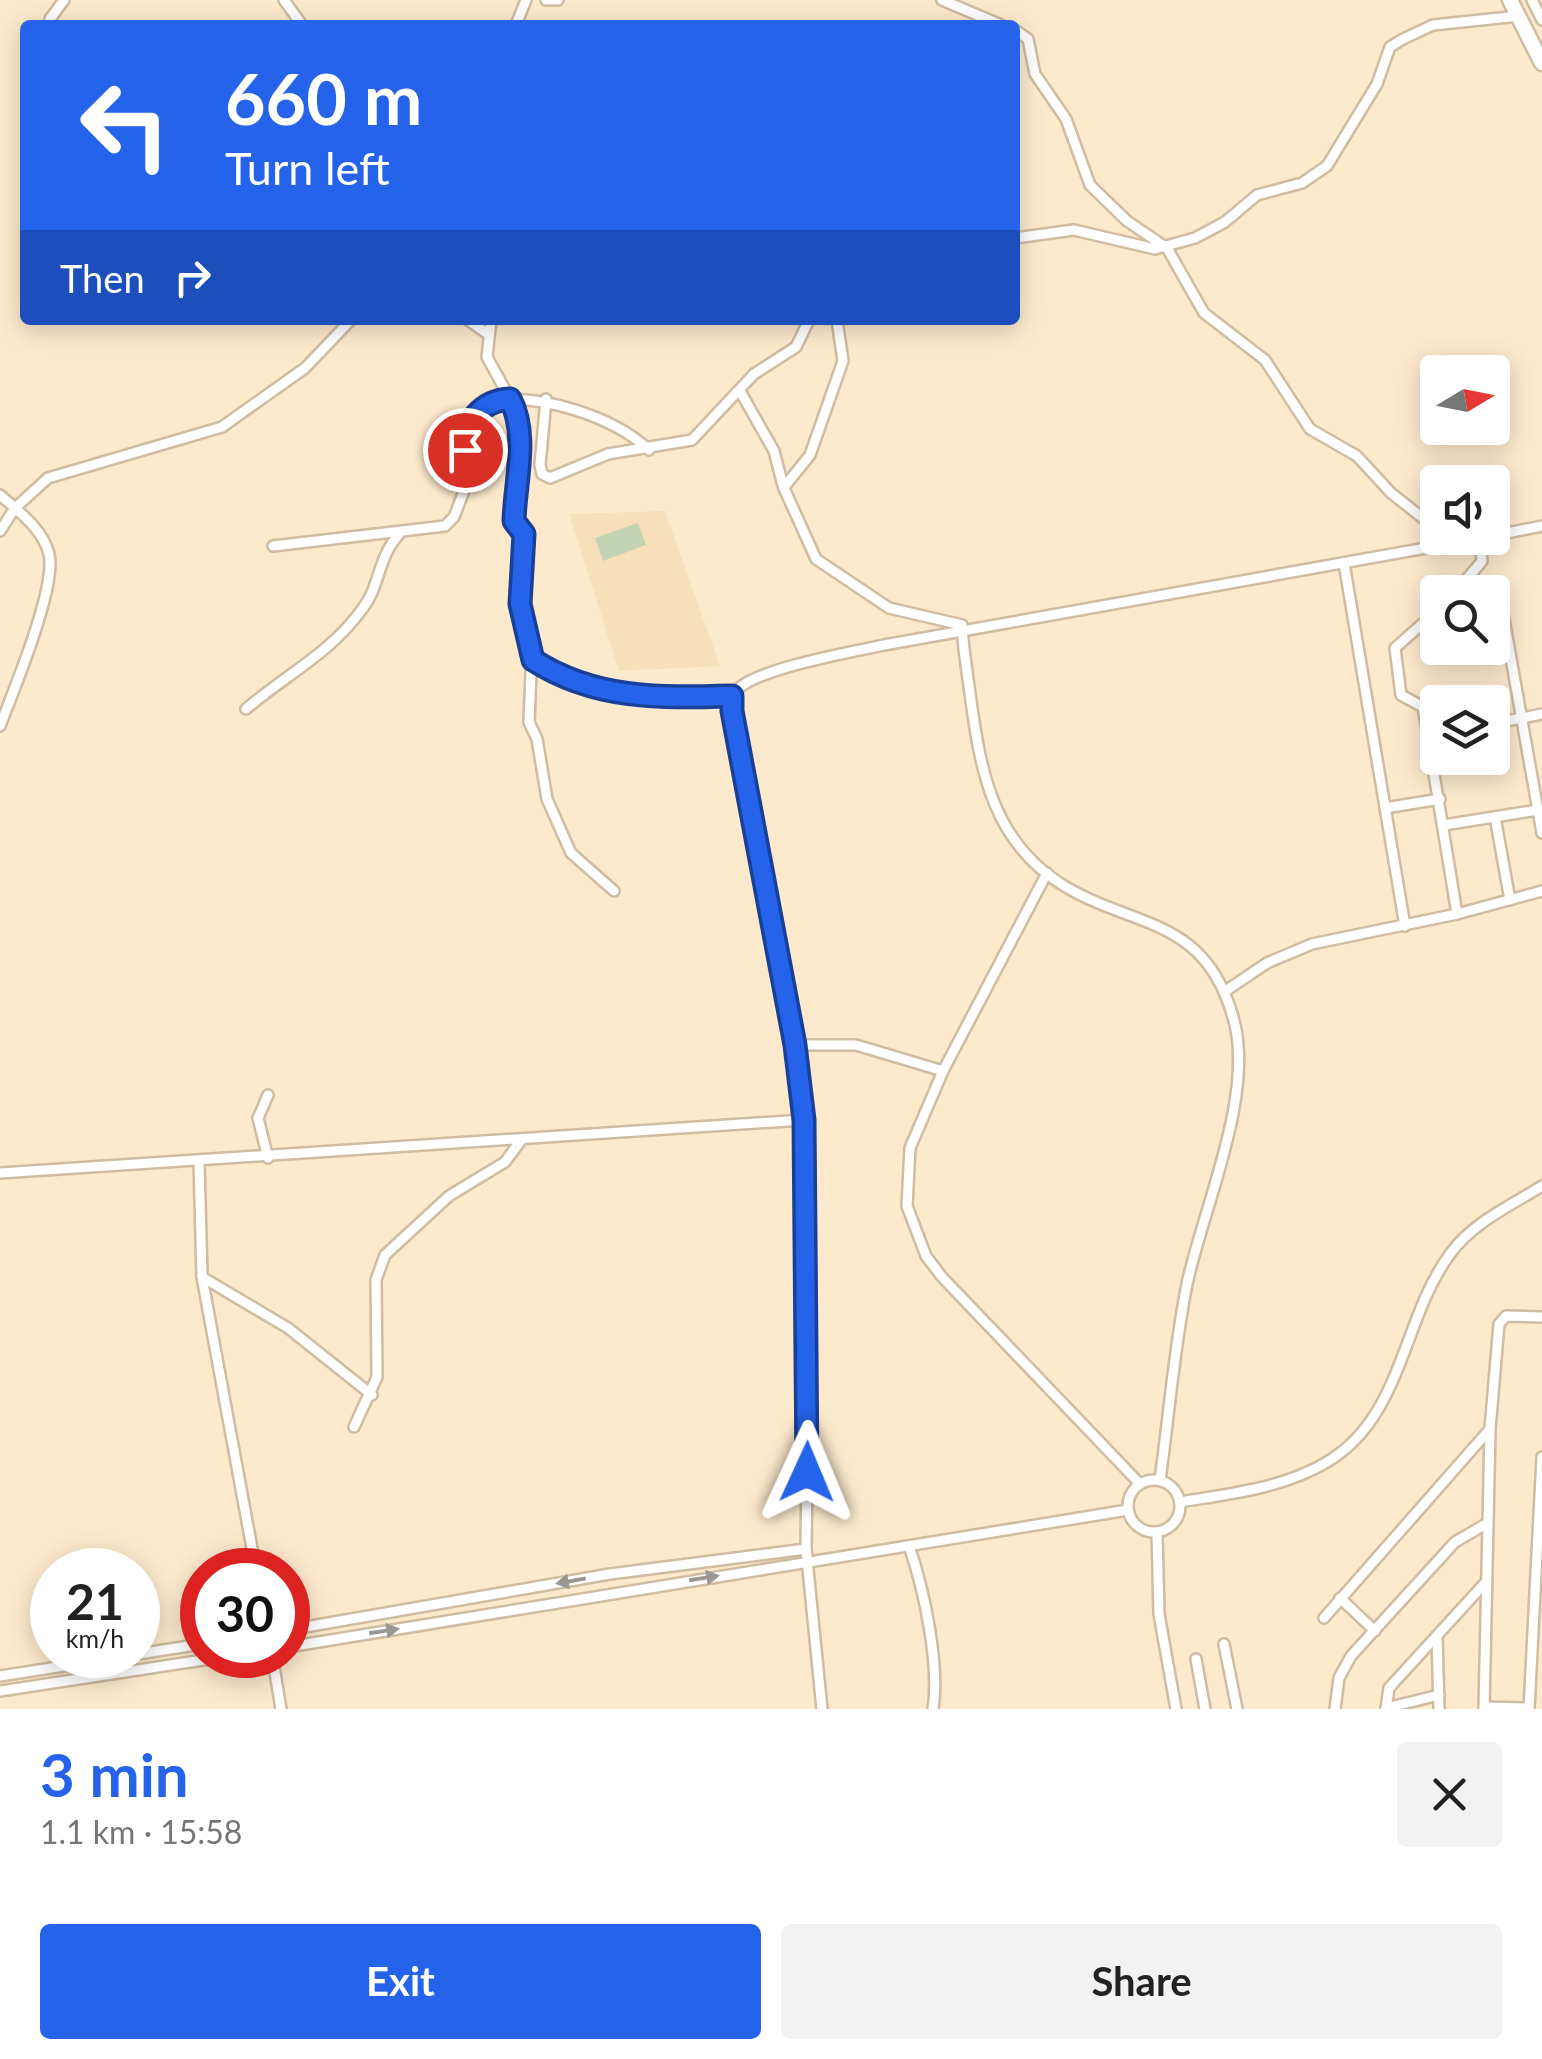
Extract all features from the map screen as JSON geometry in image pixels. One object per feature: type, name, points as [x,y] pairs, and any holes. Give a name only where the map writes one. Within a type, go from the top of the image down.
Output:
[{"type":"main road","points":[[1510,0],[1542,62]]},
{"type":"street","points":[[50,19],[64,0]]},
{"type":"street","points":[[546,0],[558,0]]},
{"type":"street","points":[[942,0],[989,20]]},
{"type":"street","points":[[968,12],[970,0]]},
{"type":"street","points":[[1532,0],[1542,20]]},
{"type":"street","points":[[1020,237],[1074,230],[1148,249],[1168,248],[1225,222],[1257,195],[1302,183],[1327,166],[1382,74],[1390,48],[1403,39],[1433,25],[1519,16]]},
{"type":"street","points":[[1020,33],[1028,38],[1036,74],[1066,119],[1090,185],[1127,221],[1168,248],[1204,313],[1262,358],[1310,429],[1357,456],[1391,494],[1420,516]]},
{"type":"street","points":[[0,532],[15,508],[48,478],[222,428],[305,368],[345,325]]},
{"type":"street","points":[[475,325],[488,334]]},
{"type":"street","points":[[490,325],[490,366],[510,399],[521,429],[516,456],[521,482],[514,521],[524,534],[520,604],[533,660],[529,722],[537,739],[547,798],[571,853],[614,891]]},
{"type":"street","points":[[546,399],[539,448],[545,476],[555,477],[608,454],[692,440],[765,364],[796,347],[807,325]]},
{"type":"street","points":[[785,486],[810,455],[843,361],[838,325]]},
{"type":"street","points":[[740,391],[774,451],[816,559],[889,608],[930,621],[962,625],[986,789],[1010,836],[1047,873],[1079,893],[1160,924],[1208,965],[1224,992],[1239,1049],[1237,1079],[1186,1290],[1160,1480]]},
{"type":"street","points":[[274,546],[434,530],[450,523],[472,470],[465,450],[466,430],[490,400],[546,399],[621,429],[649,450]]},
{"type":"street","points":[[0,495],[40,534],[50,568],[37,624],[0,726]]},
{"type":"street","points":[[1510,532],[1542,526]]},
{"type":"street","points":[[246,709],[332,646],[368,602],[382,555],[400,533]]},
{"type":"street","points":[[533,660],[577,683],[616,696],[732,696],[743,685],[810,661],[1420,547]]},
{"type":"street","points":[[1344,563],[1405,926]]},
{"type":"street","points":[[1420,626],[1395,648],[1401,695],[1420,705]]},
{"type":"street","points":[[1510,654],[1542,833]]},
{"type":"street","points":[[732,696],[795,1045],[804,1120],[809,1319],[806,1549],[822,1709]]},
{"type":"street","points":[[1510,720],[1542,714]]},
{"type":"street","points":[[1530,768],[1542,766]]},
{"type":"street","points":[[1438,775],[1457,914]]},
{"type":"street","points":[[1385,808],[1440,799]]},
{"type":"street","points":[[1444,825],[1538,810]]},
{"type":"street","points":[[1496,816],[1510,900]]},
{"type":"street","points":[[1047,873],[943,1070],[910,1148],[905,1180],[914,1232],[942,1277],[1140,1484]]},
{"type":"street","points":[[1224,992],[1289,952],[1542,891]]},
{"type":"street","points":[[795,1045],[856,1045],[943,1070]]},
{"type":"street","points":[[268,1095],[258,1118],[268,1158]]},
{"type":"street","points":[[0,1173],[804,1120]]},
{"type":"street","points":[[354,1427],[372,1395],[380,1353],[376,1280],[385,1255],[448,1196],[505,1162],[522,1138]]},
{"type":"street","points":[[199,1162],[202,1277],[252,1548]]},
{"type":"street","points":[[1180,1502],[1308,1473],[1352,1444],[1383,1400],[1446,1258],[1472,1230],[1542,1186]]},
{"type":"street","points":[[202,1277],[288,1328],[372,1395]]},
{"type":"street","points":[[1542,1317],[1512,1315],[1502,1319],[1490,1429],[1484,1708],[1530,1709],[1542,1457]]},
{"type":"street","points":[[1324,1618],[1490,1429]]},
{"type":"street","points":[[1160,1480],[1173,1488],[1180,1502],[1172,1525],[1157,1532],[1138,1526],[1128,1510],[1130,1498],[1140,1484],[1160,1480]]},
{"type":"street","points":[[310,1643],[1128,1510]]},
{"type":"street","points":[[1334,1709],[1344,1666],[1455,1542],[1486,1524]]},
{"type":"street","points":[[1157,1532],[1159,1614],[1176,1709]]},
{"type":"street","points":[[909,1546],[920,1578],[937,1690],[933,1709]]},
{"type":"street","points":[[310,1626],[610,1574],[806,1549]]},
{"type":"street","points":[[1439,1695],[1386,1708],[1389,1688],[1485,1583]]},
{"type":"street","points":[[1340,1598],[1375,1631]]},
{"type":"street","points":[[1437,1636],[1439,1709]]},
{"type":"street","points":[[1224,1644],[1237,1709]]},
{"type":"street","points":[[1196,1659],[1205,1709]]},
{"type":"street","points":[[0,1691],[180,1664]]},
{"type":"street","points":[[0,1676],[30,1671]]},
{"type":"street","points":[[276,1678],[282,1709]]},
{"type":"shaded area","points":[[665,511],[720,666],[619,671],[569,514]]},
{"type":"green space","points":[[638,523],[646,545],[603,561],[595,538]]},
{"type":"route","points":[[465,450],[466,430],[485,405],[490,400],[510,399],[521,429],[516,456],[521,482],[514,521],[524,534],[520,604],[533,660],[577,683],[616,696],[732,696],[795,1045],[804,1120],[809,1319],[807,1472]]}]
